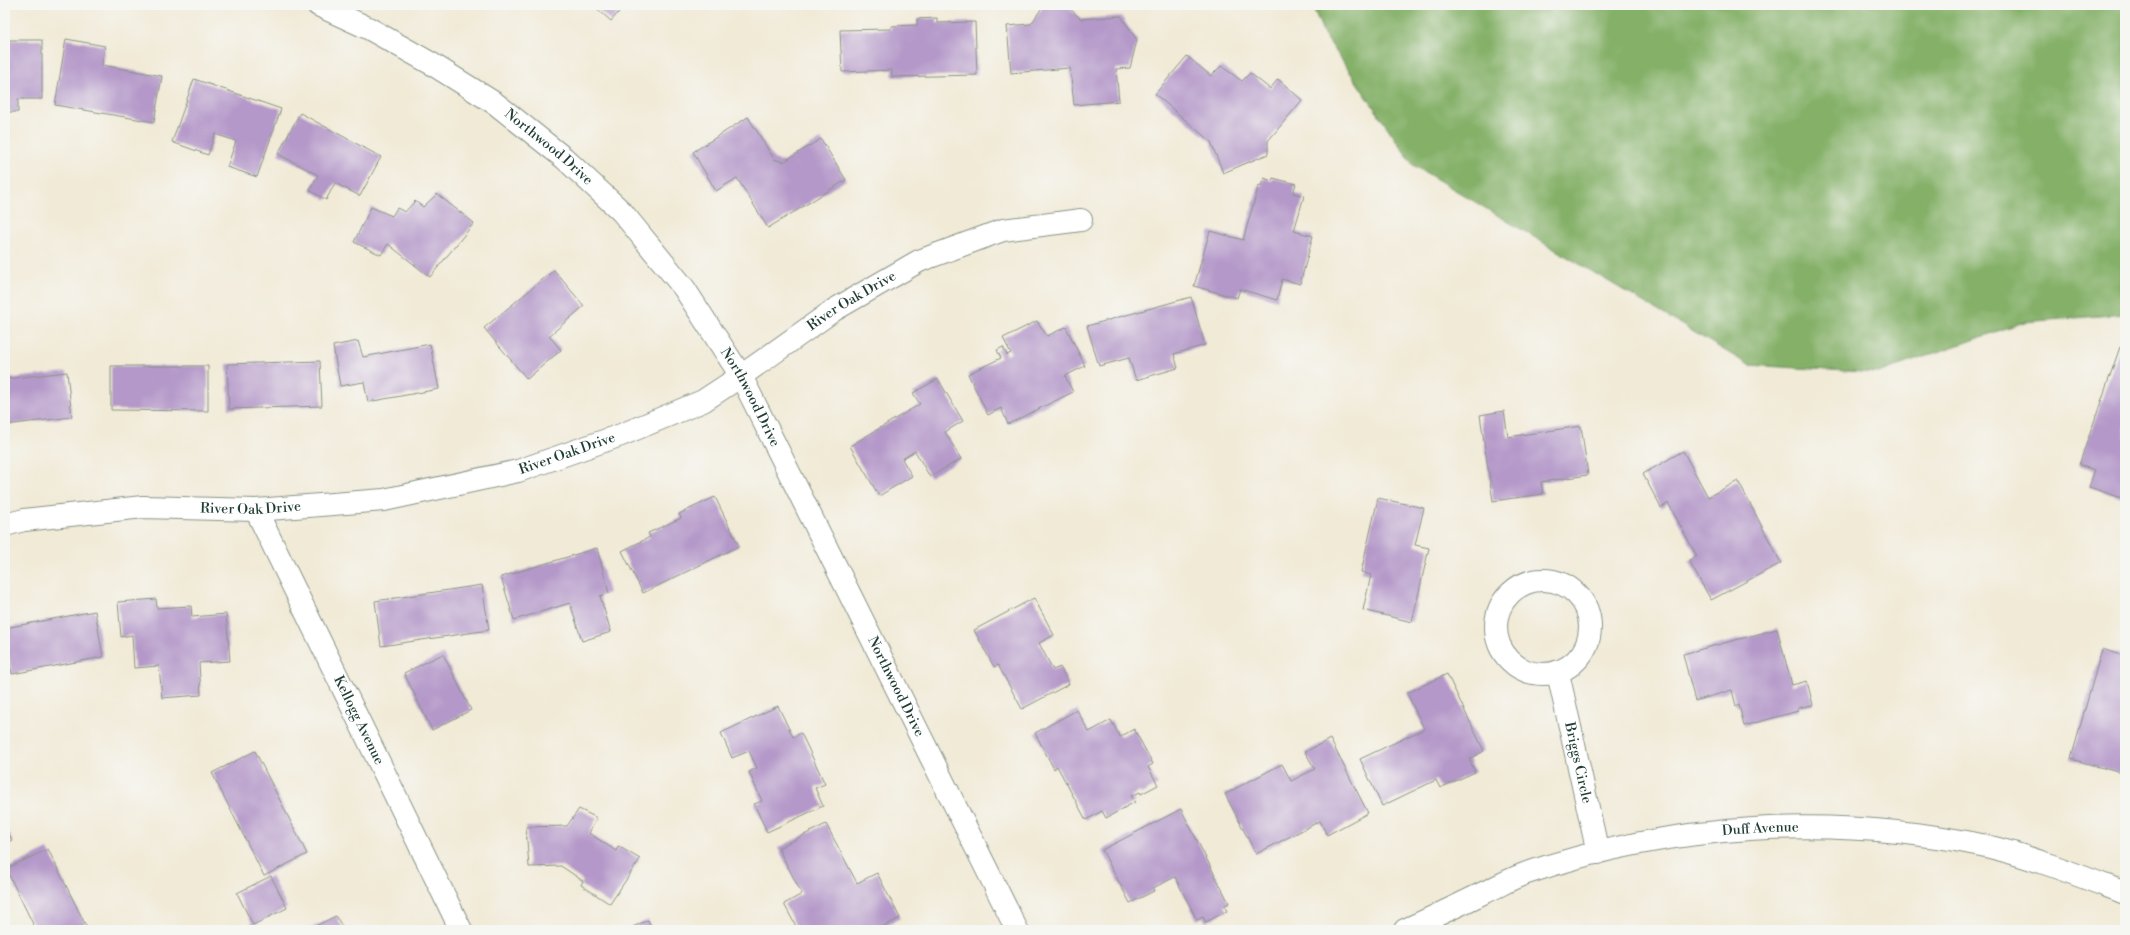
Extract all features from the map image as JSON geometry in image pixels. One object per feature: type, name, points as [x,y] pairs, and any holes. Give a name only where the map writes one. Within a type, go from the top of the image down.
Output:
[{"type":"street","name":"Northwood Drive","points":[[318,5],[368,28],[432,64],[496,104],[564,158],[622,212],[684,288],[741,376],[1017,930]]},
{"type":"street","name":"River Oak Drive","points":[[5,525],[24,520],[143,507],[256,510],[384,500],[518,471],[621,435],[703,400],[741,376],[834,310],[919,261],[1003,230],[1080,220]]},
{"type":"street","name":"Kellogg Avenue","points":[[256,510],[461,930]]},
{"type":"street","points":[[1542,579],[1569,585],[1587,605],[1592,632],[1581,658],[1558,673],[1531,674],[1508,660],[1496,635],[1498,608],[1516,587],[1542,579]]},
{"type":"street","name":"Briggs Circle","points":[[1558,673],[1598,853]]},
{"type":"street","name":"Duff Avenue","points":[[1405,930],[1523,875],[1598,853],[1670,837],[1754,828],[1832,827],[1908,833],[1988,847],[2125,892]]},
{"type":"green space","points":[[1312,5],[2125,5],[2125,314],[2024,322],[1878,373],[1749,365],[1413,165],[1324,34]]},
{"type":"building","points":[[593,5],[625,5],[611,21]]},
{"type":"building","points":[[1044,5],[1066,5],[1081,19],[1121,16],[1137,40],[1130,68],[1116,69],[1119,101],[1074,105],[1070,68],[1011,73],[1007,26],[1031,24]]},
{"type":"building","points":[[937,18],[937,23],[975,22],[977,75],[892,77],[892,70],[842,72],[840,30],[891,29],[891,26],[917,25],[917,19]]},
{"type":"building","points":[[66,39],[105,46],[102,65],[162,76],[154,122],[55,105]]},
{"type":"building","points":[[5,40],[42,40],[42,99],[18,99],[18,112],[5,112]]},
{"type":"building","points":[[1187,56],[1211,76],[1221,66],[1242,81],[1250,73],[1270,89],[1278,79],[1302,100],[1268,141],[1268,154],[1223,173],[1211,142],[1155,94]]},
{"type":"building","points":[[194,79],[281,109],[257,177],[227,167],[236,141],[215,134],[208,155],[172,142]]},
{"type":"building","points":[[300,113],[381,157],[360,196],[335,183],[326,200],[310,190],[318,175],[278,154]]},
{"type":"building","points":[[748,117],[774,159],[783,162],[821,139],[846,180],[768,228],[737,178],[716,191],[693,152]]},
{"type":"building","points":[[1264,178],[1272,181],[1273,178],[1296,184],[1293,193],[1304,196],[1294,231],[1313,236],[1300,284],[1282,279],[1277,300],[1240,289],[1237,298],[1194,286],[1210,231],[1243,240],[1259,185],[1261,186]]},
{"type":"building","points":[[437,194],[474,223],[430,277],[388,244],[381,255],[354,242],[371,207],[392,216],[397,208],[405,212],[415,201],[423,207]]},
{"type":"building","points":[[554,270],[584,306],[549,336],[561,350],[527,379],[484,328]]},
{"type":"building","points":[[1191,297],[1205,345],[1174,354],[1178,368],[1136,380],[1129,358],[1099,366],[1087,326]]},
{"type":"building","points":[[1037,321],[1047,336],[1066,327],[1085,366],[1065,376],[1073,392],[1008,424],[1001,408],[988,415],[968,374],[1001,358],[997,350],[1003,347],[1007,355],[1011,353],[1003,338]]},
{"type":"building","points":[[358,341],[363,357],[430,344],[439,389],[368,402],[364,382],[340,386],[333,346]]},
{"type":"building","points":[[2120,347],[2125,349],[2125,499],[2089,487],[2095,470],[2079,465]]},
{"type":"building","points":[[320,361],[322,406],[229,409],[227,364]]},
{"type":"building","points":[[111,366],[208,366],[208,411],[111,410]]},
{"type":"building","points":[[67,372],[72,417],[5,425],[5,379]]},
{"type":"building","points":[[938,379],[963,421],[945,432],[961,459],[930,477],[915,451],[902,459],[912,476],[879,496],[850,446],[920,404],[913,393]]},
{"type":"building","points":[[1504,411],[1508,437],[1581,426],[1588,475],[1541,482],[1543,494],[1493,501],[1480,415]]},
{"type":"building","points":[[1683,451],[1708,497],[1738,481],[1781,563],[1711,600],[1689,561],[1697,556],[1668,503],[1661,508],[1643,474]]},
{"type":"building","points":[[715,497],[739,546],[643,593],[622,551],[650,537],[648,533],[681,518],[679,514]]},
{"type":"building","points":[[1378,498],[1424,508],[1415,545],[1429,548],[1412,622],[1363,610],[1371,575],[1361,572]]},
{"type":"building","points":[[597,548],[609,593],[600,596],[611,632],[582,641],[570,603],[514,620],[501,577]]},
{"type":"building","points":[[482,585],[489,630],[381,646],[375,601]]},
{"type":"building","points":[[1034,598],[1054,635],[1039,643],[1053,670],[1060,667],[1069,684],[1022,709],[998,665],[994,667],[974,630]]},
{"type":"building","points":[[156,599],[157,608],[191,606],[192,617],[226,614],[230,661],[199,663],[201,695],[162,698],[159,666],[134,668],[132,635],[121,637],[118,602]]},
{"type":"building","points":[[95,611],[103,657],[12,674],[5,638],[5,628]]},
{"type":"building","points":[[1777,629],[1792,685],[1807,681],[1813,705],[1798,708],[1798,711],[1744,726],[1739,705],[1736,706],[1732,690],[1695,701],[1683,654]]},
{"type":"building","points":[[2102,649],[2125,656],[2125,774],[2071,759]]},
{"type":"building","points":[[443,654],[471,710],[432,730],[404,673]]},
{"type":"building","points":[[1447,674],[1484,751],[1469,759],[1475,772],[1440,788],[1436,780],[1382,806],[1360,759],[1424,729],[1407,693]]},
{"type":"building","points":[[778,706],[793,737],[801,733],[825,784],[815,788],[823,806],[767,832],[754,804],[762,801],[749,772],[757,768],[749,751],[732,758],[721,733]]},
{"type":"building","points":[[1077,710],[1089,732],[1111,720],[1120,737],[1134,729],[1153,764],[1148,767],[1158,785],[1141,794],[1140,792],[1131,796],[1135,802],[1106,818],[1102,811],[1086,820],[1057,766],[1054,769],[1035,733]]},
{"type":"building","points":[[1330,739],[1368,813],[1327,835],[1320,821],[1256,854],[1225,794],[1282,764],[1291,781],[1315,769],[1305,752]]},
{"type":"building","points":[[255,751],[307,854],[264,876],[212,773]]},
{"type":"building","points":[[579,809],[597,818],[589,833],[616,851],[618,846],[640,859],[610,904],[581,885],[583,881],[561,866],[529,867],[526,827],[567,826]]},
{"type":"building","points":[[1181,809],[1229,903],[1224,906],[1227,911],[1206,922],[1203,917],[1197,920],[1175,877],[1153,888],[1154,891],[1130,903],[1102,850]]},
{"type":"building","points":[[826,824],[857,883],[877,873],[900,918],[877,930],[798,930],[784,904],[802,894],[778,848]]},
{"type":"building","points":[[5,826],[12,840],[5,844]]},
{"type":"building","points":[[48,849],[88,930],[36,930],[6,869]]},
{"type":"building","points":[[271,876],[287,908],[253,925],[237,893]]},
{"type":"building","points":[[336,916],[344,930],[307,930]]},
{"type":"building","points":[[648,920],[652,930],[626,930]]}]
